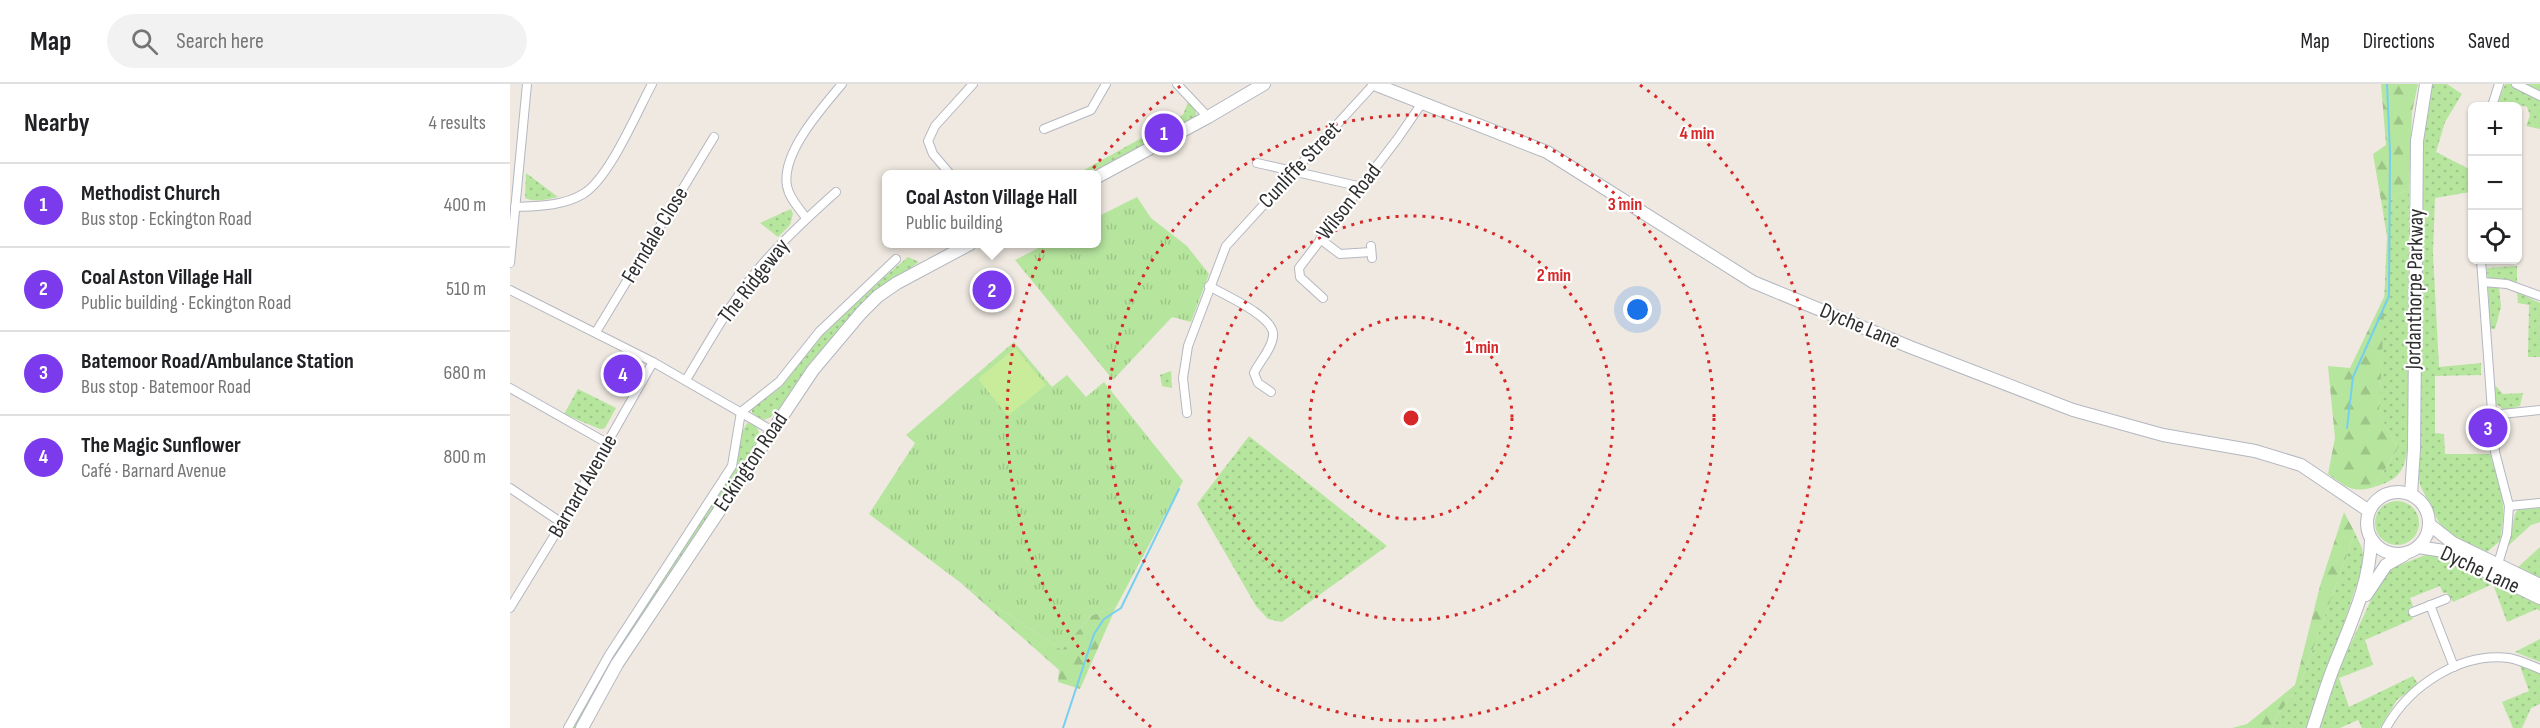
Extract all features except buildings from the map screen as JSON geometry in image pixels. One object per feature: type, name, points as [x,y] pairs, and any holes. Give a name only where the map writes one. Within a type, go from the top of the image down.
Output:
[{"type":"main road","points":[[1101,175],[1264,84]]},
{"type":"main road","name":"Dyche Lane","points":[[1374,84],[1547,152],[1754,282],[1910,347],[2073,410],[2163,435],[2255,451],[2301,465],[2369,512]]},
{"type":"main road","name":"Jordanthorpe Parkway","points":[[2411,494],[2414,449],[2417,141],[2426,84]]},
{"type":"main road","name":"Eckington Road","points":[[582,728],[617,664],[813,370],[867,307],[897,283],[957,248]]},
{"type":"main road","points":[[2313,728],[2356,612],[2371,561],[2371,540],[2366,525],[2369,512],[2375,502],[2386,494],[2397,492],[2411,494]]},
{"type":"main road","name":"Dyche Lane","points":[[2371,540],[2379,549],[2393,555],[2404,555],[2418,547],[2428,535],[2430,525],[2426,509],[2420,500],[2411,494]]},
{"type":"main road","name":"Dyche Lane","points":[[2430,525],[2495,571],[2540,598]]},
{"type":"main road","name":"Dyche Lane","points":[[2418,547],[2444,551],[2495,571],[2540,585]]},
{"type":"main road","points":[[2356,612],[2386,565],[2404,555]]},
{"type":"street","points":[[510,263],[528,84]]},
{"type":"street","points":[[515,207],[563,202],[591,188],[614,156],[652,84]]},
{"type":"street","points":[[806,218],[787,188],[788,166],[791,155],[810,126],[842,84]]},
{"type":"street","points":[[947,170],[933,154],[928,141],[935,126],[973,84]]},
{"type":"street","points":[[1044,129],[1057,120],[1091,110],[1106,84]]},
{"type":"street","points":[[1177,84],[1208,117]]},
{"type":"street","name":"Cunliffe Street","points":[[1187,412],[1184,384],[1188,346],[1226,246],[1374,84]]},
{"type":"street","points":[[2493,102],[2499,84]]},
{"type":"street","points":[[2516,84],[2540,96]]},
{"type":"street","name":"Wilson Road","points":[[1323,298],[1300,277],[1298,272],[1422,103]]},
{"type":"street","name":"Ferndale Close","points":[[596,333],[714,137]]},
{"type":"street","points":[[1257,163],[1362,187]]},
{"type":"street","name":"The Ridgeway","points":[[686,380],[753,275],[806,218],[836,192]]},
{"type":"street","points":[[1320,239],[1340,254],[1371,252]]},
{"type":"street","name":"Eckington Road","points":[[568,728],[609,655],[732,466],[741,412],[779,382],[819,332],[896,259]]},
{"type":"street","points":[[2481,264],[2495,452],[2509,506],[2507,534],[2495,571]]},
{"type":"street","points":[[2482,282],[2507,284],[2540,296]]},
{"type":"street","points":[[1209,286],[1261,316],[1271,326],[1273,332],[1271,343],[1254,374],[1258,383],[1271,392]]},
{"type":"street","points":[[510,290],[653,362],[771,430]]},
{"type":"street","name":"Barnard Avenue","points":[[510,608],[562,523],[653,362]]},
{"type":"street","points":[[510,388],[607,443]]},
{"type":"street","points":[[2492,415],[2540,410]]},
{"type":"street","points":[[510,488],[562,523]]},
{"type":"street","points":[[2509,506],[2540,503]]},
{"type":"street","points":[[2413,612],[2446,599]]},
{"type":"street","points":[[2430,605],[2454,667]]},
{"type":"street","points":[[2386,728],[2416,690],[2468,661],[2510,658],[2540,669]]},
{"type":"green space","points":[[2381,84],[2418,84],[2412,112],[2409,188],[2382,206],[2373,154],[2386,145]]},
{"type":"green space","points":[[2432,84],[2447,84],[2462,94],[2445,122],[2436,152],[2468,168],[2468,192],[2435,198],[2433,254],[2439,367],[2481,363],[2481,375],[2435,376],[2435,433],[2444,434],[2445,454],[2490,454],[2502,496],[2503,516],[2500,541],[2487,552],[2449,535],[2438,521],[2420,485],[2421,140]]},
{"type":"green space","points":[[2505,84],[2540,84],[2540,129],[2526,126],[2530,115],[2527,107],[2522,106],[2522,102],[2498,102]]},
{"type":"green space","points":[[1188,102],[1195,109],[1197,117],[1100,170],[1084,170],[1183,115]]},
{"type":"green space","points":[[526,173],[558,197],[546,200],[525,198]]},
{"type":"green space","points":[[2409,188],[2408,443],[2400,472],[2390,481],[2374,487],[2398,448],[2379,414],[2387,237],[2382,206]]},
{"type":"green space","points":[[1137,197],[1151,218],[1187,246],[1209,274],[1191,322],[1172,317],[1113,380],[1015,260],[1038,248],[1101,248],[1101,215]]},
{"type":"green space","points":[[791,209],[793,214],[790,225],[778,237],[760,223]]},
{"type":"green space","points":[[908,257],[919,262],[865,299],[818,356],[779,410],[763,420],[752,413],[752,408],[777,390],[815,341],[862,296]]},
{"type":"green space","points":[[2517,266],[2517,283],[2499,287],[2501,307],[2495,329],[2490,329],[2487,268]]},
{"type":"green space","points":[[2517,292],[2540,303],[2540,357],[2528,357],[2529,305],[2518,303]]},
{"type":"green space","points":[[2385,295],[2379,414],[2398,448],[2374,487],[2360,490],[2349,488],[2328,474],[2335,438],[2328,366],[2350,368]]},
{"type":"green space","points":[[1014,342],[1052,387],[1067,375],[1086,397],[1104,382],[1183,481],[1116,607],[1090,616],[1062,650],[961,583],[869,514],[915,443],[906,435]]},
{"type":"green space","points":[[1015,348],[1046,385],[1008,416],[978,379]]},
{"type":"green space","points":[[1171,371],[1172,388],[1162,386],[1160,375]]},
{"type":"green space","points":[[2494,384],[2503,394],[2523,393],[2520,406],[2505,410],[2496,404]]},
{"type":"green space","points":[[578,389],[616,408],[605,428],[600,429],[564,414]]},
{"type":"green space","points":[[747,423],[756,427],[760,436],[576,728],[571,728],[615,649],[736,464],[742,432]]},
{"type":"green space","points":[[1249,436],[1387,546],[1282,622],[1268,619],[1256,606],[1197,504]]},
{"type":"green space","points":[[2397,501],[2412,508],[2419,523],[2412,538],[2397,545],[2382,538],[2375,523],[2382,508]]},
{"type":"green space","points":[[2540,508],[2540,522],[2531,525],[2508,546],[2518,509]]},
{"type":"green space","points":[[2344,512],[2355,533],[2299,687],[2277,716],[2272,728],[2232,728],[2247,724],[2295,685],[2320,586]]},
{"type":"green space","points":[[2355,533],[2362,548],[2364,562],[2310,728],[2272,728],[2277,716],[2299,687]]},
{"type":"green space","points":[[2540,547],[2540,580],[2517,568]]},
{"type":"green space","points":[[2428,554],[2442,558],[2493,584],[2453,602],[2447,593],[2443,593],[2440,586],[2410,598],[2413,606],[2409,608],[2413,619],[2365,640],[2373,665],[2339,678],[2349,707],[2413,676],[2418,684],[2397,700],[2380,728],[2362,728],[2358,720],[2340,728],[2318,728],[2335,677],[2380,581],[2392,568]]},
{"type":"green space","points":[[961,583],[1062,650],[1090,616],[1116,607],[1080,689],[1058,682],[1059,670]]},
{"type":"green space","points":[[2493,584],[2540,603],[2540,611],[2537,609],[2507,622]]},
{"type":"green space","points":[[2540,639],[2540,662],[2515,652]]},
{"type":"green space","points":[[2520,666],[2540,673],[2540,704],[2531,708],[2522,728],[2513,728],[2502,702],[2529,691]]},
{"type":"waterway","points":[[2347,428],[2353,377],[2389,296],[2390,152],[2387,84]]},
{"type":"waterway","points":[[1063,728],[1094,634],[1104,619],[1121,608],[1179,489]]},
{"type":"place","name":"Methodist Church","points":[[1164,133]]},
{"type":"place","name":"Coal Aston Village Hall","points":[[992,290]]},
{"type":"place","name":"The Magic Sunflower","points":[[623,374]]},
{"type":"place","name":"Batemoor Road/Ambulance Station","points":[[2488,428]]}]
